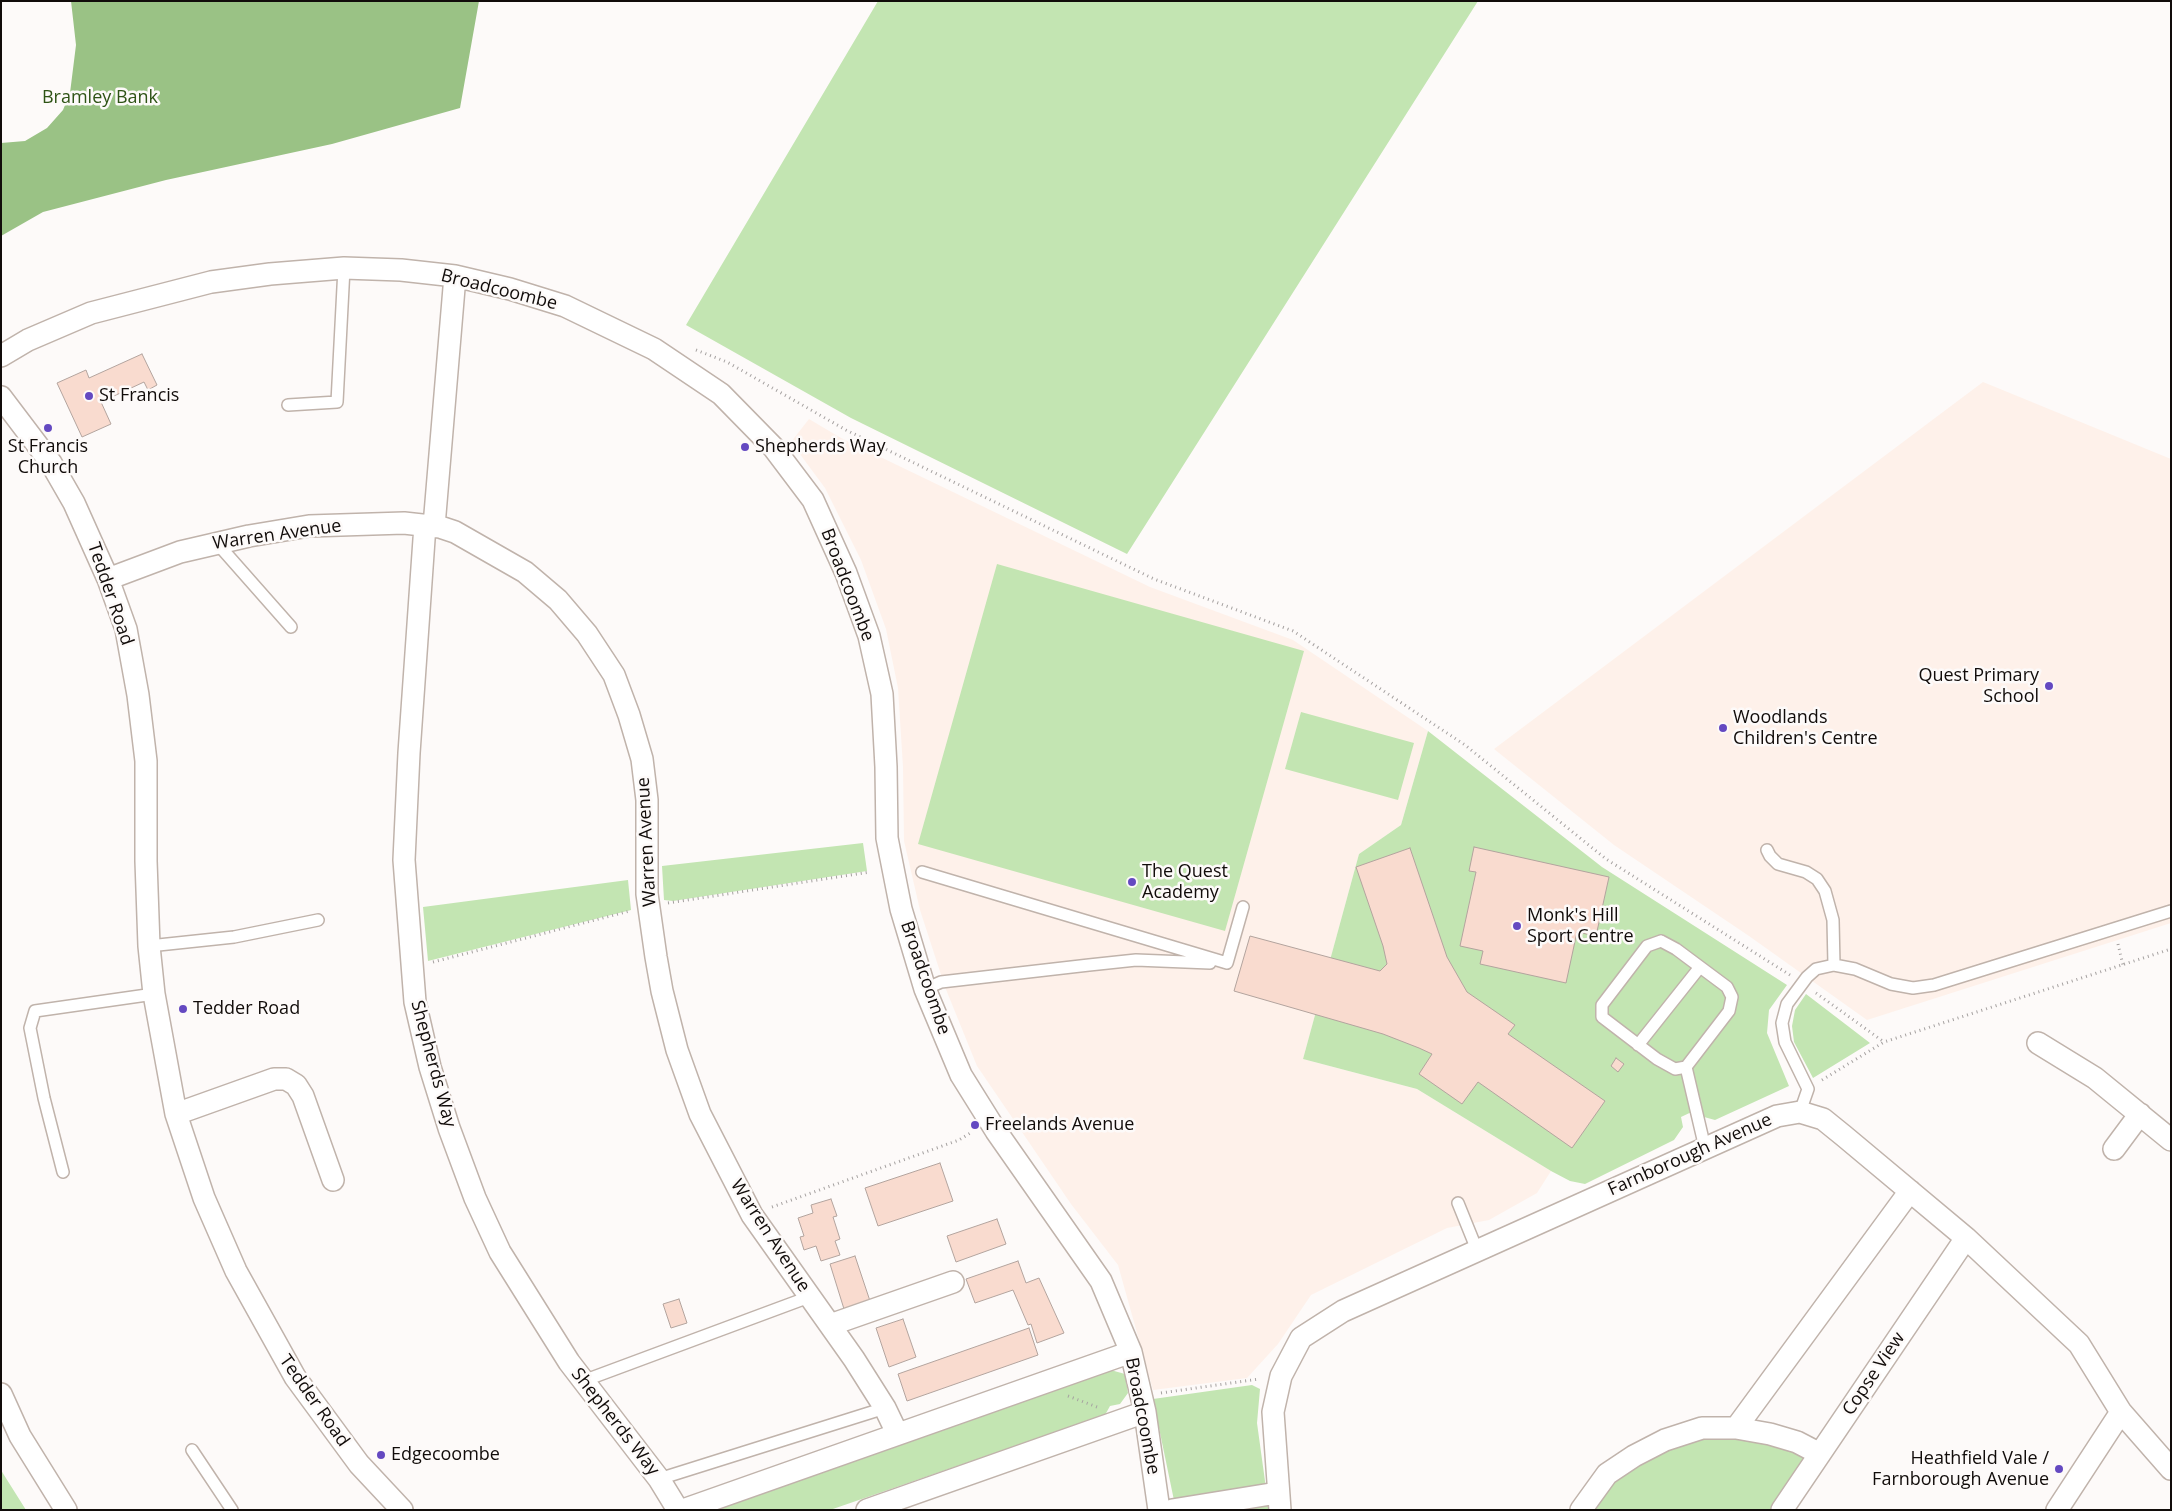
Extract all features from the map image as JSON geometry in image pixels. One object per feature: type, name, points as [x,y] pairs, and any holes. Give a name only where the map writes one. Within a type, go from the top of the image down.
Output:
[{"type":"street","name":"Broadcoombe","points":[[1,356],[28,340],[91,313],[156,294],[211,282],[270,274],[344,268],[401,270],[454,276],[510,289],[565,306],[654,349],[721,394],[773,447],[813,500],[846,573],[869,636],[882,694],[887,838],[900,909],[925,989],[961,1075],[989,1120],[1101,1281],[1131,1352],[1138,1409],[1159,1510]]},
{"type":"street","name":"Shepherds Way","points":[[454,276],[430,526],[406,815],[405,869],[415,1002],[430,1068],[449,1128],[475,1198],[500,1252],[536,1312],[583,1381],[659,1479],[678,1510]]},
{"type":"street","name":"Tedder Road","points":[[1,397],[46,456],[69,495],[108,580],[126,629],[138,695],[146,760],[146,862],[149,946],[154,994],[176,1114],[204,1198],[236,1271],[270,1336],[323,1418],[359,1464],[402,1510]]},
{"type":"street","name":"Warren Avenue","points":[[108,580],[180,552],[216,542],[309,526],[380,523],[430,526],[455,532],[525,572],[558,600],[587,634],[614,675],[629,714],[642,759],[647,800],[646,847],[649,906],[662,991],[678,1050],[700,1114],[752,1215],[830,1325],[885,1408],[897,1434]]},
{"type":"street","points":[[2038,1043],[2095,1078],[2171,1140]]},
{"type":"street","points":[[176,1114],[274,1079],[286,1079],[296,1085],[303,1096],[333,1180]]},
{"type":"street","name":"Farnborough Avenue","points":[[1279,1502],[1273,1412],[1280,1376],[1301,1338],[1343,1311],[1477,1250],[1777,1116],[1800,1112],[1823,1119],[1910,1191],[1966,1238],[2079,1344],[2121,1412],[2171,1468]]},
{"type":"street","points":[[2114,1149],[2140,1114]]},
{"type":"street","points":[[1736,1428],[1910,1191]]},
{"type":"street","name":"Copse View","points":[[1782,1510],[1966,1238]]},
{"type":"street","points":[[830,1325],[953,1282]]},
{"type":"street","points":[[683,1510],[1131,1352]]},
{"type":"street","points":[[1,1394],[20,1436],[66,1510]]},
{"type":"street","points":[[867,1510],[1138,1409]]},
{"type":"street","points":[[2057,1510],[2121,1412]]},
{"type":"street","points":[[1581,1510],[1607,1474],[1634,1456],[1665,1440],[1702,1428],[1736,1428],[1788,1440],[1820,1454]]},
{"type":"street","points":[[1172,1510],[1279,1502]]},
{"type":"lane","points":[[288,405],[337,402],[344,268]]},
{"type":"lane","points":[[216,542],[291,627]]},
{"type":"lane","points":[[1767,850],[1778,864],[1806,872],[1816,879],[1825,891],[1833,920],[1834,965]]},
{"type":"lane","points":[[922,872],[1227,963]]},
{"type":"lane","points":[[1227,963],[1243,907]]},
{"type":"lane","points":[[1800,1112],[1808,1089],[1785,1042],[1782,1023],[1787,1004],[1802,983],[1816,970],[1834,965],[1856,968],[1891,984],[1912,988],[1934,985],[2171,911]]},
{"type":"lane","points":[[149,946],[234,937],[318,920]]},
{"type":"lane","points":[[1661,941],[1676,949],[1727,987],[1732,997],[1729,1011],[1686,1067],[1675,1069],[1638,1045],[1602,1017],[1602,1005],[1647,946],[1661,941]]},
{"type":"lane","points":[[925,989],[941,982],[1136,960],[1227,963]]},
{"type":"lane","points":[[1638,1045],[1700,967]]},
{"type":"lane","points":[[63,1172],[44,1098],[30,1028],[35,1011],[154,994]]},
{"type":"lane","points":[[1686,1067],[1705,1148]]},
{"type":"lane","points":[[1458,1203],[1477,1250]]},
{"type":"lane","points":[[583,1381],[809,1297]]},
{"type":"lane","points":[[659,1479],[885,1408]]},
{"type":"lane","points":[[192,1450],[232,1510]]},
{"type":"path","points":[[690,347],[727,362],[846,430],[1154,579],[1293,631],[1465,745],[1606,859],[1802,983],[1884,1042]]},
{"type":"path","points":[[412,968],[649,906],[870,872]]},
{"type":"path","points":[[2113,929],[2123,965]]},
{"type":"path","points":[[1808,1089],[1884,1042],[2171,949]]},
{"type":"path","points":[[752,1215],[959,1140],[989,1120]]},
{"type":"path","points":[[1036,1385],[1138,1409],[1280,1376]]},
{"type":"shaded area","name":"Quest Primary School","points":[[1983,382],[2171,459],[2171,923],[1867,1020],[1749,936],[1614,845],[1494,749]]},
{"type":"shaded area","name":"The Quest Academy","points":[[809,419],[841,438],[1150,587],[1293,640],[1428,731],[1401,825],[1359,854],[1303,1059],[1417,1089],[1551,1171],[1537,1193],[1489,1220],[1447,1228],[1311,1295],[1278,1344],[1247,1378],[1153,1390],[1118,1265],[1071,1204],[977,1066],[945,987],[920,910],[904,841],[903,767],[898,688],[886,629],[861,560],[825,488],[791,442]]},
{"type":"green space","name":"Bramley Bank","points":[[71,1],[479,1],[460,108],[332,144],[166,180],[43,212],[1,236],[1,143],[25,141],[47,128],[63,110],[70,93],[76,45]]},
{"type":"green space","points":[[878,1],[1478,1],[1127,554],[851,418],[686,325]]},
{"type":"green space","points":[[997,564],[1304,651],[1225,931],[918,844]]},
{"type":"green space","points":[[1301,712],[1414,743],[1398,800],[1285,769]]},
{"type":"green space","name":"Monk's Hill Sport Centre","points":[[1428,731],[1602,867],[1787,985],[1769,1010],[1767,1033],[1789,1086],[1715,1120],[1704,1117],[1700,1108],[1681,1117],[1683,1127],[1674,1140],[1585,1184],[1570,1181],[1551,1171],[1417,1089],[1303,1059],[1359,854],[1401,825]]},
{"type":"green space","points":[[863,843],[867,871],[673,901],[664,900],[662,866]]},
{"type":"green space","points":[[628,880],[631,910],[428,961],[423,907]]},
{"type":"green space","points":[[1806,994],[1870,1043],[1813,1078],[1794,1042],[1792,1026],[1795,1010]]},
{"type":"green space","points":[[1107,1369],[1125,1374],[1128,1393],[1120,1404],[1110,1406],[1105,1415],[830,1510],[706,1510]]},
{"type":"green space","points":[[1252,1385],[1260,1389],[1257,1423],[1269,1510],[1176,1510],[1153,1399]]},
{"type":"green space","points":[[1702,1428],[1820,1454],[1782,1510],[1581,1510],[1607,1474]]},
{"type":"green space","points":[[1,1470],[4,1475],[26,1510],[1,1510]]},
{"type":"building","name":"St Francis","points":[[142,354],[157,385],[148,390],[144,382],[101,402],[111,424],[82,437],[57,383],[86,370],[89,378]]},
{"type":"building","points":[[1474,847],[1609,877],[1596,936],[1577,932],[1566,983],[1480,964],[1483,951],[1460,946],[1476,872],[1469,871]]},
{"type":"building","points":[[1410,848],[1447,957],[1467,992],[1515,1025],[1508,1034],[1605,1101],[1572,1148],[1478,1082],[1462,1104],[1419,1074],[1432,1054],[1383,1034],[1234,991],[1250,936],[1380,971],[1387,964],[1383,946],[1356,867]]},
{"type":"building","points":[[1616,1058],[1624,1064],[1618,1072],[1611,1066]]},
{"type":"building","points":[[940,1163],[953,1201],[878,1226],[865,1188]]},
{"type":"building","points":[[831,1199],[837,1216],[833,1217],[840,1239],[835,1241],[840,1255],[821,1261],[816,1246],[804,1250],[800,1237],[804,1236],[798,1218],[813,1213],[811,1205]]},
{"type":"building","points":[[997,1219],[1006,1244],[956,1262],[947,1236]]},
{"type":"building","points":[[855,1256],[870,1301],[844,1309],[830,1264]]},
{"type":"building","points":[[1018,1261],[1026,1283],[1039,1278],[1064,1333],[1037,1343],[1031,1324],[1028,1325],[1013,1290],[975,1303],[966,1279]]},
{"type":"building","points":[[679,1299],[687,1323],[671,1328],[663,1304]]},
{"type":"building","points":[[903,1319],[916,1357],[889,1367],[876,1328]]},
{"type":"building","points":[[1029,1328],[1038,1355],[907,1401],[898,1374]]},
{"type":"place","name":"St Francis","points":[[89,396]]},
{"type":"place","name":"St Francis Church","points":[[48,428]]},
{"type":"place","name":"Shepherds Way","points":[[745,447]]},
{"type":"place","name":"Quest Primary School","points":[[2049,686]]},
{"type":"place","name":"Woodlands Children's Centre","points":[[1723,728]]},
{"type":"place","name":"The Quest Academy","points":[[1132,882]]},
{"type":"place","name":"Monk's Hill Sport Centre","points":[[1517,926]]},
{"type":"place","name":"Tedder Road","points":[[183,1009]]},
{"type":"place","name":"Freelands Avenue","points":[[975,1125]]},
{"type":"place","name":"Edgecoombe","points":[[381,1455]]},
{"type":"place","name":"Heathfield Vale / Farnborough Avenue","points":[[2059,1469]]}]
